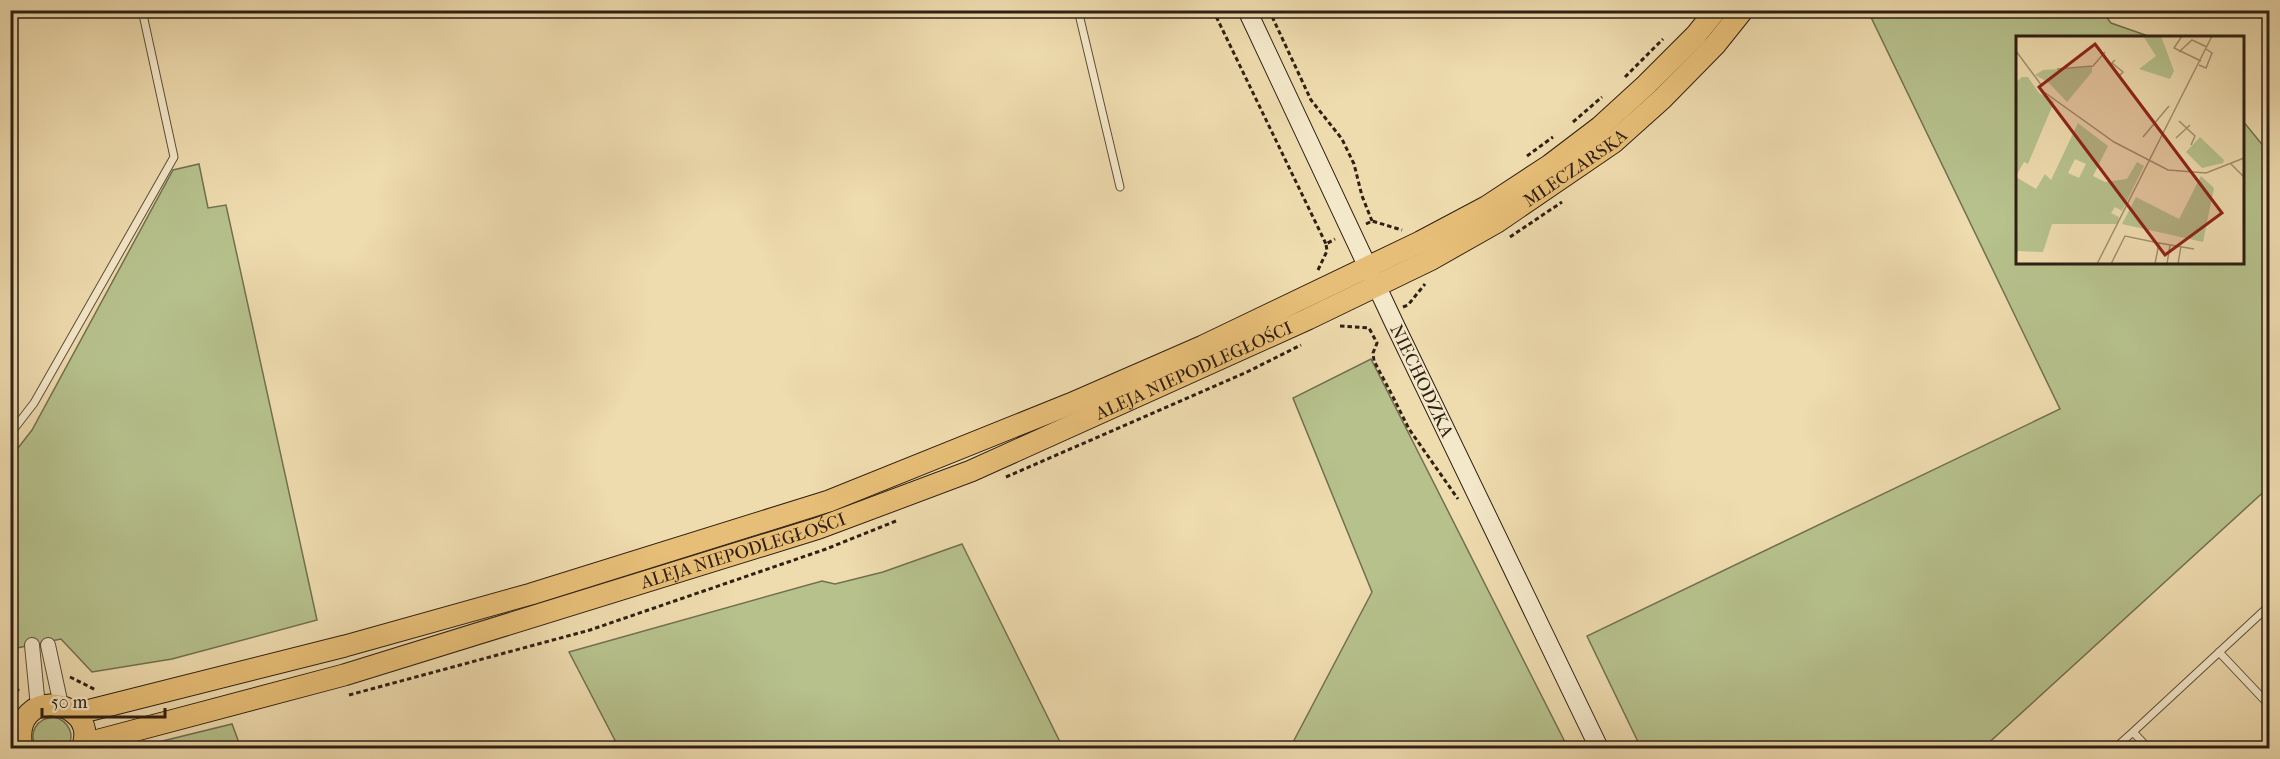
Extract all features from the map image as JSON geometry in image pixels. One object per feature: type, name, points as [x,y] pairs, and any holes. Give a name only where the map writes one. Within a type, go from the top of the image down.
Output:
[{"type":"main road","name":"MLECZARSKA","points":[[1373,276],[1420,242],[1486,207],[1550,165],[1600,127],[1696,35],[1716,10]]},
{"type":"main road","name":"MLECZARSKA","points":[[1373,276],[1430,260],[1497,222],[1614,142],[1662,99],[1715,45],[1743,10]]},
{"type":"main road","name":"ALEJA NIEPODLEGŁOŚCI","points":[[38,707],[48,704],[68,709],[345,646],[520,597],[829,501],[1070,404],[1373,276]]},
{"type":"main road","name":"ALEJA NIEPODLEGŁOŚCI","points":[[83,746],[344,675],[819,528],[971,471],[1298,324],[1373,276]]},
{"type":"main road","points":[[18,736],[24,720],[38,707]]},
{"type":"main road","points":[[68,709],[82,724],[83,746]]},
{"type":"street","name":"NIECHODZKA","points":[[1247,10],[1599,748]]},
{"type":"street","points":[[32,645],[38,707]]},
{"type":"street","points":[[48,645],[68,709]]},
{"type":"lane","points":[[10,434],[34,403],[174,157],[142,10]]},
{"type":"lane","points":[[1078,10],[1120,187]]},
{"type":"lane","points":[[2115,748],[2270,605]]},
{"type":"lane","points":[[2219,652],[2270,706]]},
{"type":"lane","points":[[2133,732],[2148,748]]},
{"type":"path","points":[[1213,10],[1326,244]]},
{"type":"path","points":[[1269,10],[1311,99],[1342,139],[1354,164],[1362,196],[1372,221]]},
{"type":"path","points":[[1338,326],[1370,328],[1377,343],[1373,353],[1374,360],[1409,429],[1460,501]]},
{"type":"green space","points":[[1868,11],[2102,11],[2111,23],[2148,36],[2016,36],[2016,264],[2244,264],[2244,122],[2269,153],[2269,487],[1983,748],[1641,748],[1587,636],[2060,409]]},
{"type":"green space","points":[[199,164],[208,208],[226,205],[317,620],[172,659],[92,672],[61,639],[17,648],[11,662],[11,457],[32,430],[173,170]]},
{"type":"green space","points":[[1371,359],[1568,748],[1290,748],[1372,592],[1293,398]]},
{"type":"green space","points":[[962,544],[1063,748],[619,748],[569,652],[822,581],[835,584],[883,572]]},
{"type":"green space","points":[[54,717],[64,722],[71,733],[68,748],[37,748],[33,737],[35,727],[43,720]]},
{"type":"green space","points":[[232,724],[241,748],[134,748]]}]
